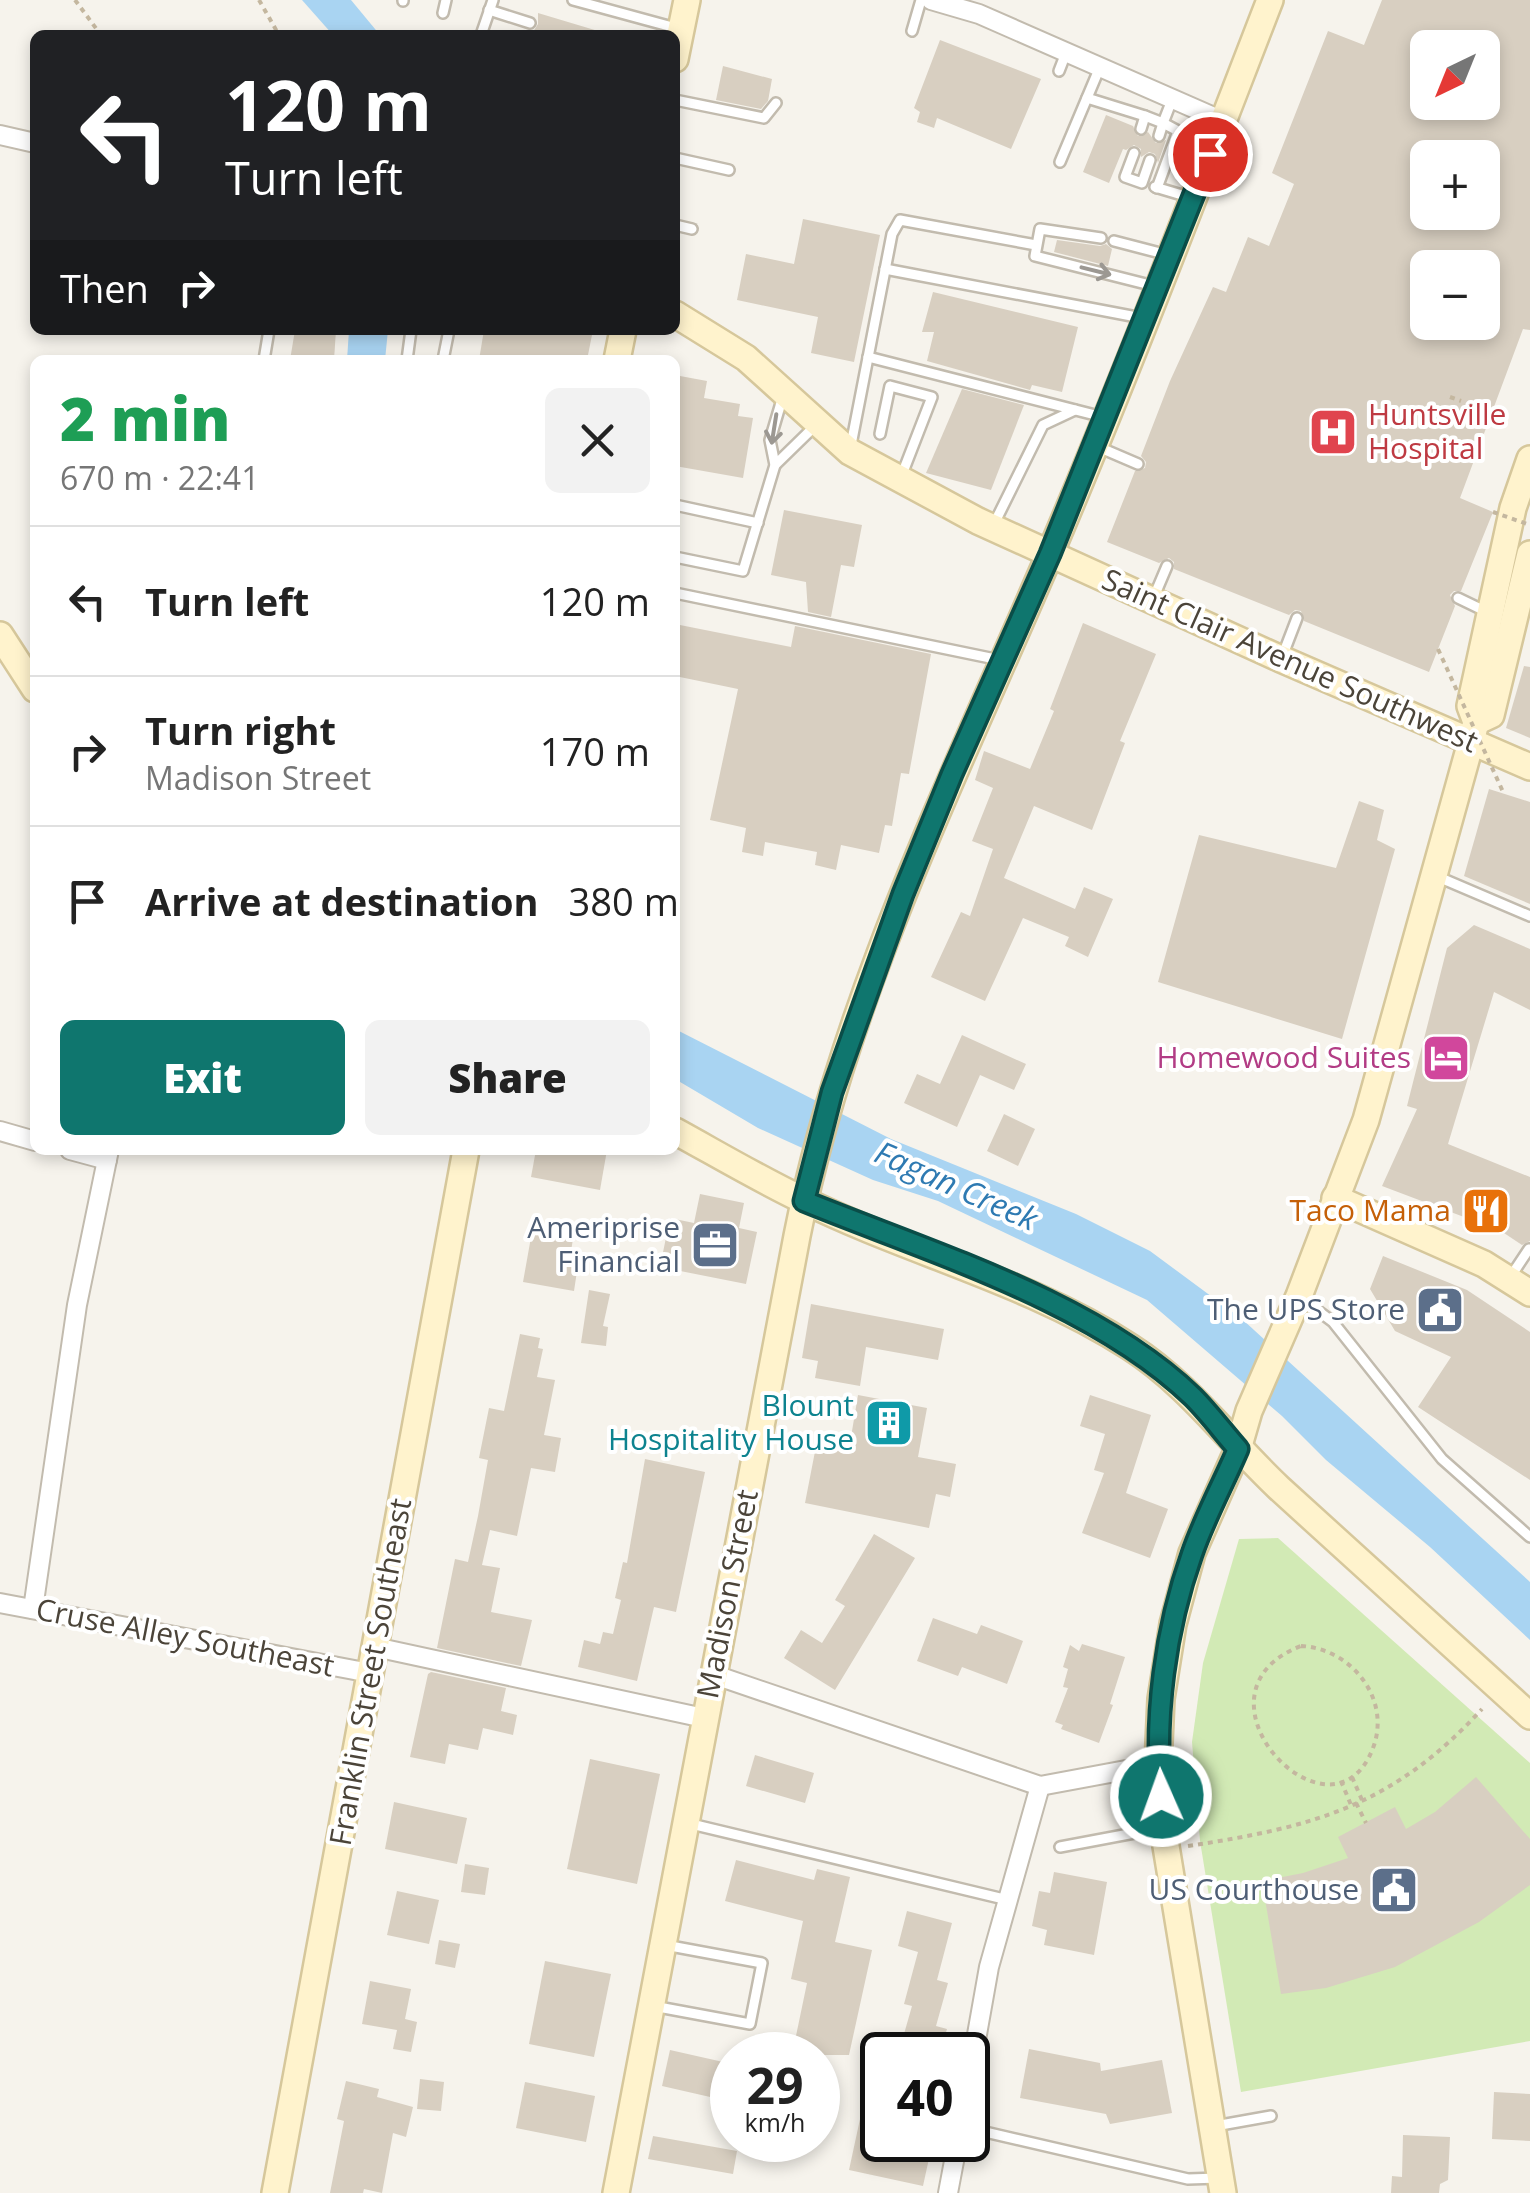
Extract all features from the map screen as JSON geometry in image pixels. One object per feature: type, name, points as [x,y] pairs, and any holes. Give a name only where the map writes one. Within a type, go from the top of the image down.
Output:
[{"type":"street","points":[[680,34],[687,0]]},
{"type":"street","points":[[931,0],[978,14],[1223,122]]},
{"type":"street","name":"Madison Street","points":[[616,2193],[804,1201],[832,1092],[903,894],[1050,554],[1270,0]]},
{"type":"street","points":[[0,134],[30,142]]},
{"type":"street","name":"Saint Clair Avenue Southwest","points":[[680,317],[746,358],[850,452],[992,528],[1280,659],[1474,732],[1530,767]]},
{"type":"street","points":[[1222,2185],[1163,1828],[1158,1764],[1161,1699],[1172,1624],[1192,1552],[1238,1449],[1249,1411],[1299,1296],[1366,1120],[1474,732],[1491,715],[1506,592],[1497,580],[1512,508],[1530,459]]},
{"type":"street","points":[[1501,619],[1530,554]]},
{"type":"street","points":[[0,635],[30,681]]},
{"type":"street","points":[[0,1132],[30,1140]]},
{"type":"street","points":[[680,1134],[804,1201],[1057,1304],[1148,1360],[1193,1396],[1238,1449],[1530,1716]]},
{"type":"street","points":[[33,1609],[77,1305],[108,1155]]},
{"type":"street","name":"Franklin Street Southeast","points":[[275,2193],[465,1155]]},
{"type":"street","points":[[1335,1198],[1484,1264],[1520,1286]]},
{"type":"street","name":"Cruse Alley Southeast","points":[[0,1603],[370,1673]]},
{"type":"street","points":[[375,1647],[704,1718]]},
{"type":"street","points":[[712,1674],[1040,1786],[1158,1764]]},
{"type":"street","points":[[977,2032],[989,1967],[1040,1786]]},
{"type":"street","points":[[948,2193],[954,2162]]},
{"type":"lane","points":[[443,12],[446,0]]},
{"type":"lane","points":[[573,0],[681,29]]},
{"type":"lane","points":[[912,32],[921,0]]},
{"type":"lane","points":[[483,30],[491,5],[530,24]]},
{"type":"lane","points":[[1059,71],[1066,53]]},
{"type":"lane","points":[[1060,162],[1100,68]]},
{"type":"lane","points":[[1087,98],[1163,122],[1178,131],[1157,188]]},
{"type":"lane","points":[[1159,136],[1172,100]]},
{"type":"lane","points":[[680,101],[764,118],[776,103]]},
{"type":"lane","points":[[1142,129],[1146,116]]},
{"type":"lane","points":[[1134,153],[1125,176],[1193,199]]},
{"type":"lane","points":[[680,159],[729,170]]},
{"type":"lane","points":[[1142,183],[1150,160]]},
{"type":"lane","points":[[850,452],[892,234],[900,220],[1036,245]]},
{"type":"lane","points":[[680,226],[692,229]]},
{"type":"lane","points":[[1101,238],[1040,229],[1035,256],[1158,287]]},
{"type":"lane","points":[[1114,241],[1170,256]]},
{"type":"lane","points":[[885,269],[1145,318]]},
{"type":"lane","points":[[868,358],[1105,418]]},
{"type":"lane","points":[[880,434],[890,386],[932,397],[900,479]]},
{"type":"lane","points":[[680,557],[743,571],[775,465],[770,440],[784,394]]},
{"type":"lane","points":[[992,528],[1043,425],[1074,410]]},
{"type":"lane","points":[[775,465],[817,424]]},
{"type":"lane","points":[[1094,446],[1138,464]]},
{"type":"lane","points":[[680,506],[758,523]]},
{"type":"lane","points":[[1152,602],[1167,566]]},
{"type":"lane","points":[[680,594],[1002,661]]},
{"type":"lane","points":[[1458,598],[1501,619]]},
{"type":"lane","points":[[1280,659],[1297,618]]},
{"type":"lane","points":[[1434,875],[1530,916]]},
{"type":"lane","points":[[1520,1286],[1529,1250]]},
{"type":"lane","points":[[1299,1296],[1333,1322],[1442,1459],[1530,1537]]},
{"type":"lane","points":[[685,1822],[1008,1900]]},
{"type":"lane","points":[[1060,1846],[1163,1828]]},
{"type":"lane","points":[[650,2006],[750,2024],[762,1963],[662,1944]]},
{"type":"lane","points":[[1213,2127],[1272,2116]]},
{"type":"lane","points":[[990,2133],[1222,2185]]},
{"type":"lane","points":[[1183,2193],[1188,2179]]},
{"type":"path","points":[[75,0],[97,30]]},
{"type":"path","points":[[259,0],[276,30]]},
{"type":"path","points":[[1450,397],[1461,401]]},
{"type":"path","points":[[1493,512],[1530,525]]},
{"type":"path","points":[[1438,649],[1504,794]]},
{"type":"path","points":[[1301,1646],[1332,1651],[1347,1660],[1366,1684],[1372,1696],[1377,1732],[1365,1764],[1352,1777],[1321,1784],[1296,1776],[1282,1766],[1262,1735],[1256,1721],[1256,1690],[1270,1663],[1285,1652],[1301,1646]]},
{"type":"path","points":[[1188,1846],[1305,1825],[1356,1803],[1407,1777],[1438,1754],[1482,1709]]},
{"type":"path","points":[[1352,1777],[1356,1803]]},
{"type":"path","points":[[1342,1782],[1366,1822]]},
{"type":"green space","points":[[1278,1538],[1530,1763],[1530,2041],[1241,2092],[1200,1841],[1192,1742],[1203,1663],[1239,1539]]},
{"type":"water","points":[[302,0],[351,0],[376,30],[329,30]]},
{"type":"water","points":[[349,335],[388,335],[386,355],[347,355]]},
{"type":"water","name":"Fagan Creek","points":[[680,1032],[891,1139],[1076,1214],[1150,1251],[1242,1319],[1530,1582],[1530,1640],[1430,1547],[1147,1300],[938,1201],[873,1180],[758,1128],[680,1082]]},
{"type":"building","name":"Huntsville Hospital","points":[[1382,0],[1530,0],[1530,330],[1523,329],[1460,498],[1493,512],[1461,591],[1450,595],[1455,606],[1429,672],[1304,621],[1301,611],[1289,615],[1174,569],[1169,558],[1159,563],[1107,542],[1135,471],[1145,468],[1141,456],[1213,287],[1226,292],[1248,237],[1269,246],[1294,184],[1272,173],[1328,31],[1364,45]]},
{"type":"building","points":[[538,13],[595,30],[534,30]]},
{"type":"building","points":[[940,40],[1041,79],[1011,149],[937,118],[934,128],[917,122],[920,112],[914,108]]},
{"type":"building","points":[[723,66],[772,79],[768,101],[761,109],[716,100]]},
{"type":"building","points":[[1106,115],[1133,126],[1138,136],[1148,132],[1156,143],[1166,140],[1158,163],[1155,154],[1149,152],[1141,157],[1141,149],[1134,145],[1123,149],[1109,183],[1083,172]]},
{"type":"building","points":[[803,219],[880,235],[854,362],[811,353],[818,317],[737,300],[746,254],[794,264]]},
{"type":"building","points":[[1057,240],[1106,244],[1112,249],[1108,266],[1054,252]]},
{"type":"building","points":[[933,292],[1078,327],[1062,392],[1032,385],[1030,390],[927,361],[934,332],[922,332]]},
{"type":"building","points":[[294,335],[336,335],[334,355],[291,355]]},
{"type":"building","points":[[483,335],[592,335],[588,355],[480,355]]},
{"type":"building","points":[[680,376],[707,381],[704,398],[740,404],[738,416],[753,418],[743,478],[680,467]]},
{"type":"building","points":[[962,389],[1024,405],[991,490],[926,473]]},
{"type":"building","points":[[784,510],[862,525],[854,567],[841,565],[831,617],[808,612],[806,582],[771,575]]},
{"type":"building","points":[[1083,623],[1156,654],[1120,741],[1125,743],[1092,830],[1034,806],[1004,878],[1075,909],[1084,887],[1113,899],[1088,957],[1065,946],[1069,937],[1023,918],[985,1001],[931,977],[961,912],[970,916],[993,849],[972,841],[993,788],[975,780],[984,751],[1030,769]]},
{"type":"building","points":[[680,625],[791,647],[795,626],[931,654],[909,774],[901,773],[892,826],[885,825],[879,853],[841,845],[836,870],[815,865],[817,852],[765,842],[763,856],[742,852],[746,828],[710,820],[738,689],[680,677]]},
{"type":"building","points":[[1524,666],[1530,667],[1530,738],[1506,728]]},
{"type":"building","points":[[1489,789],[1530,802],[1530,904],[1464,876]]},
{"type":"building","points":[[1359,801],[1384,810],[1377,840],[1395,849],[1342,1039],[1158,982],[1199,835],[1336,868]]},
{"type":"building","points":[[1474,925],[1530,949],[1530,1010],[1494,992],[1448,1144],[1530,1177],[1530,1241],[1522,1245],[1501,1231],[1382,1186],[1417,1109],[1407,1106],[1447,948]]},
{"type":"building","points":[[962,1035],[1026,1064],[1014,1090],[980,1075],[957,1127],[904,1103],[917,1074],[940,1084]]},
{"type":"building","points":[[1004,1114],[1035,1129],[1018,1166],[987,1151]]},
{"type":"building","points":[[535,1155],[606,1155],[600,1190],[531,1177]]},
{"type":"building","points":[[700,1194],[744,1203],[739,1228],[757,1232],[746,1284],[660,1267],[670,1218],[694,1223]]},
{"type":"building","points":[[533,1226],[574,1233],[570,1257],[579,1258],[574,1291],[523,1282]]},
{"type":"building","points":[[1383,1256],[1467,1290],[1530,1332],[1530,1480],[1418,1407],[1451,1357],[1395,1331],[1370,1289]]},
{"type":"building","points":[[589,1290],[610,1294],[603,1326],[608,1327],[606,1346],[581,1343]]},
{"type":"building","points":[[811,1304],[944,1329],[938,1360],[866,1347],[860,1386],[815,1378],[818,1361],[802,1358]]},
{"type":"building","points":[[520,1334],[540,1338],[538,1348],[543,1349],[537,1377],[555,1380],[544,1435],[561,1438],[555,1472],[531,1468],[517,1536],[490,1530],[482,1565],[500,1568],[491,1612],[532,1620],[521,1666],[437,1648],[455,1559],[468,1562],[478,1516],[488,1460],[479,1458],[489,1408],[504,1411]]},
{"type":"building","points":[[858,1395],[927,1408],[918,1457],[956,1464],[950,1497],[936,1494],[929,1528],[805,1503],[818,1436],[850,1443]]},
{"type":"building","points":[[1090,1395],[1151,1415],[1126,1493],[1168,1509],[1150,1558],[1082,1533],[1104,1473],[1094,1470],[1105,1434],[1080,1426]]},
{"type":"building","points":[[645,1459],[705,1472],[676,1612],[654,1607],[637,1681],[578,1667],[584,1640],[600,1644],[603,1632],[613,1634],[621,1600],[615,1598],[623,1562],[627,1563]]},
{"type":"building","points":[[874,1534],[915,1558],[835,1690],[784,1658],[801,1630],[822,1643],[845,1606],[835,1600]]},
{"type":"building","points":[[933,1618],[977,1634],[981,1625],[1023,1641],[1007,1684],[962,1667],[958,1676],[917,1661]]},
{"type":"building","points":[[1082,1644],[1125,1657],[1099,1743],[1061,1729],[1063,1725],[1055,1722],[1068,1688],[1063,1687],[1068,1669],[1063,1667],[1070,1645],[1079,1651]]},
{"type":"building","points":[[431,1672],[506,1688],[501,1711],[517,1715],[513,1735],[483,1728],[478,1750],[449,1744],[445,1764],[410,1757]]},
{"type":"building","points":[[755,1755],[814,1773],[805,1803],[746,1786]]},
{"type":"building","points":[[590,1759],[660,1774],[637,1884],[567,1869]]},
{"type":"building","name":"US Courthouse","points":[[1476,1777],[1530,1839],[1530,1885],[1479,1922],[1395,1967],[1326,1988],[1281,1994],[1262,1881],[1348,1858],[1338,1837],[1395,1807],[1406,1829],[1435,1812]]},
{"type":"building","points":[[394,1802],[467,1818],[457,1864],[385,1849]]},
{"type":"building","points":[[736,1860],[814,1880],[817,1869],[850,1877],[835,1942],[872,1950],[849,2055],[840,2055],[840,2032],[797,2032],[807,1983],[791,1979],[803,1921],[725,1901]]},
{"type":"building","points":[[465,1864],[489,1868],[485,1895],[461,1892]]},
{"type":"building","points":[[1054,1872],[1107,1882],[1094,1955],[1044,1945],[1047,1930],[1032,1926],[1039,1891],[1050,1893]]},
{"type":"building","points":[[397,1891],[439,1900],[429,1944],[387,1935]]},
{"type":"building","points":[[907,1911],[952,1923],[937,1980],[948,1983],[936,2026],[947,2029],[946,2032],[905,2032],[912,2006],[904,2004],[918,1952],[898,1946]]},
{"type":"building","points":[[439,1940],[460,1944],[455,1968],[435,1964]]},
{"type":"building","points":[[545,1961],[611,1974],[594,2057],[529,2044]]},
{"type":"building","points":[[370,1981],[411,1989],[405,2019],[417,2022],[411,2052],[393,2049],[397,2030],[362,2024]]},
{"type":"building","points":[[1029,2049],[1100,2063],[1101,2071],[1162,2060],[1172,2113],[1110,2124],[1106,2114],[1020,2098]]},
{"type":"building","points":[[670,2050],[710,2059],[710,2097],[662,2086]]},
{"type":"building","points":[[420,2079],[444,2082],[441,2111],[417,2109]]},
{"type":"building","points":[[346,2081],[379,2089],[377,2097],[413,2107],[406,2137],[393,2133],[382,2193],[364,2189],[363,2193],[330,2193],[344,2121],[337,2119]]},
{"type":"building","points":[[525,2082],[595,2096],[586,2142],[516,2128]]},
{"type":"building","points":[[1494,2092],[1530,2094],[1530,2141],[1492,2139]]},
{"type":"building","points":[[860,2119],[860,2162],[928,2162],[923,2186],[849,2170]]},
{"type":"building","points":[[1403,2135],[1450,2137],[1448,2180],[1440,2184],[1439,2193],[1391,2193],[1392,2176],[1402,2177]]},
{"type":"building","points":[[653,2136],[710,2146],[710,2162],[735,2162],[733,2174],[648,2159]]},
{"type":"place","name":"Huntsville Hospital","points":[[1333,432]]},
{"type":"place","name":"Homewood Suites","points":[[1446,1058]]},
{"type":"place","name":"Taco Mama","points":[[1486,1211]]},
{"type":"place","name":"Ameriprise Financial","points":[[715,1245]]},
{"type":"place","name":"The UPS Store","points":[[1440,1310]]},
{"type":"place","name":"Blount Hospitality House","points":[[889,1423]]},
{"type":"place","name":"US Courthouse","points":[[1394,1890]]},
{"type":"route","points":[[1161,1796],[1161,1699],[1172,1624],[1192,1552],[1238,1449],[1193,1396],[1133,1348],[1057,1304],[804,1201],[832,1092],[868,984],[952,774],[1050,554],[1210,154]]}]
